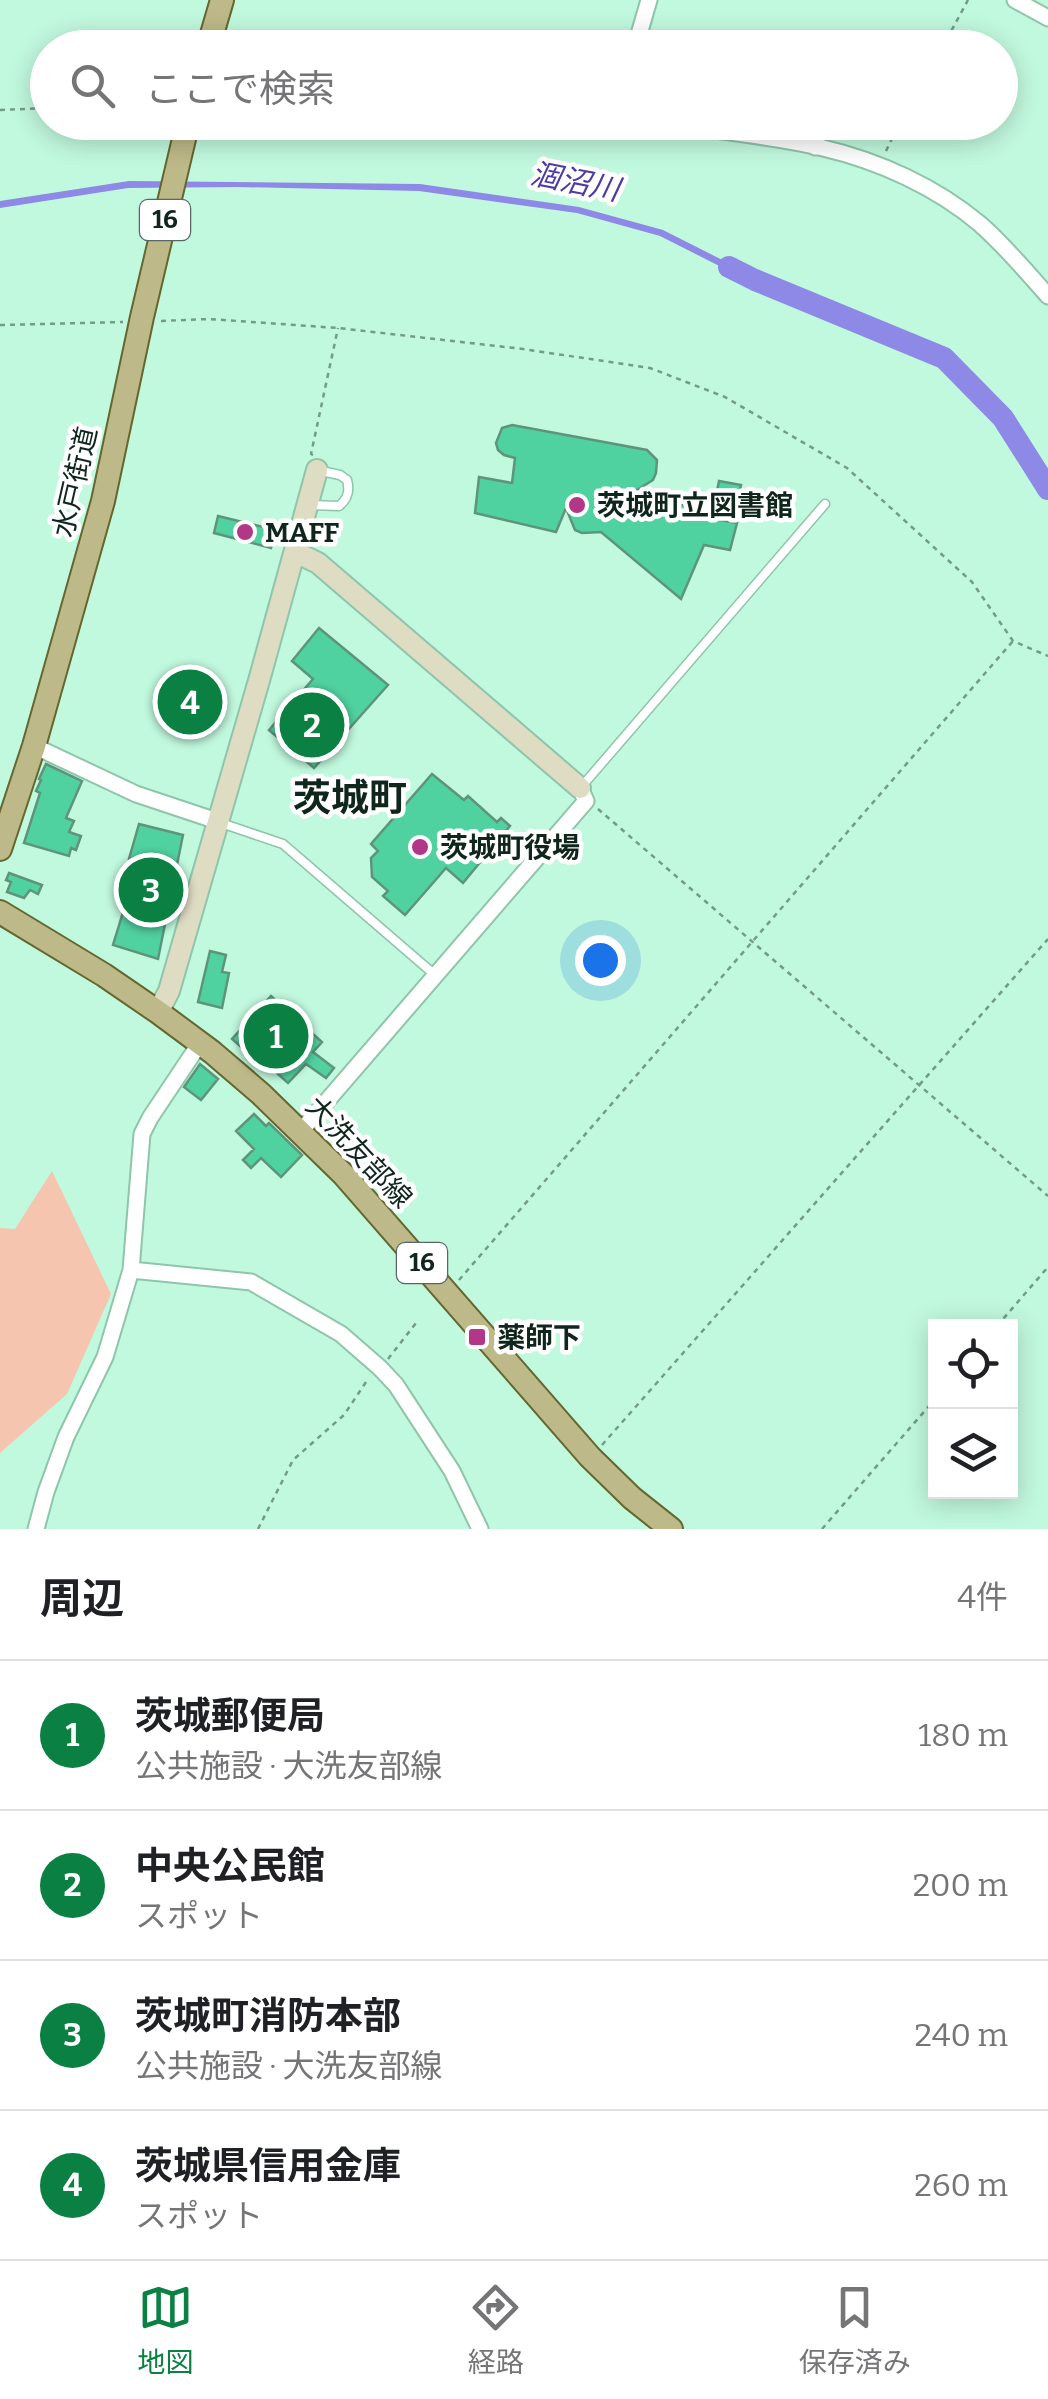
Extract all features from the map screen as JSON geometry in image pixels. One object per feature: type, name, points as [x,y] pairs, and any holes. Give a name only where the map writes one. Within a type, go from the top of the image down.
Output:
[{"type":"main road","points":[[213,30],[222,0]]},
{"type":"main road","name":"水戸街道","points":[[0,849],[34,746],[103,501],[184,140]]},
{"type":"main road","name":"大洗友部線","points":[[0,912],[158,1012],[262,1094],[344,1176],[590,1457],[671,1529]]},
{"type":"street","points":[[640,30],[649,0]]},
{"type":"street","points":[[1015,0],[1048,18]]},
{"type":"street","points":[[776,140],[815,146],[910,179],[977,222],[1047,294]]},
{"type":"street","points":[[815,146],[816,140]]},
{"type":"street","points":[[158,1012],[169,991],[316,470]]},
{"type":"street","points":[[295,552],[318,563],[583,794],[436,976],[301,1131]]},
{"type":"street","points":[[34,746],[136,794],[216,821]]},
{"type":"street","points":[[36,1529],[66,1437],[105,1356],[131,1270],[142,1134],[200,1043]]},
{"type":"street","points":[[131,1270],[251,1282],[341,1334],[396,1385],[452,1471],[480,1529]]},
{"type":"lane","points":[[308,504],[339,506],[348,494],[346,480],[340,475],[316,470]]},
{"type":"lane","points":[[583,794],[825,504]]},
{"type":"lane","points":[[216,821],[282,844],[436,976]]},
{"type":"path","points":[[952,30],[968,0]]},
{"type":"path","points":[[0,110],[30,109]]},
{"type":"path","points":[[879,166],[891,140]]},
{"type":"path","points":[[0,325],[209,319],[338,328],[650,368],[725,397],[847,468],[972,582],[1013,641],[1048,656]]},
{"type":"path","points":[[316,470],[320,456],[311,454],[338,328]]},
{"type":"path","points":[[448,1292],[1013,641]]},
{"type":"path","points":[[583,794],[1048,1196]]},
{"type":"path","points":[[590,1457],[1048,938]]},
{"type":"path","points":[[1003,1319],[1048,1268]]},
{"type":"path","points":[[258,1529],[293,1460],[344,1415],[416,1323]]},
{"type":"path","points":[[822,1529],[928,1407]]},
{"type":"shaded area","points":[[129,181],[420,184],[579,207],[663,230],[756,277],[753,283],[660,236],[577,213],[419,191],[128,188],[0,208],[0,201]]},
{"type":"shaded area","points":[[52,1171],[111,1294],[67,1394],[0,1453],[0,1228],[15,1229]]},
{"type":"building","name":"茨城町立図書館","points":[[512,425],[647,450],[657,460],[656,473],[653,480],[629,495],[713,511],[719,481],[741,485],[737,503],[727,501],[720,520],[737,523],[730,550],[704,545],[681,599],[601,532],[575,530],[566,508],[556,532],[475,513],[479,477],[512,483],[515,458],[504,455],[496,443],[502,428]]},
{"type":"building","name":"MAFF","points":[[218,516],[276,530],[271,548],[214,533]]},
{"type":"building","points":[[319,628],[388,685],[314,768],[269,730],[313,679],[292,661]]},
{"type":"building","points":[[180,682],[210,691],[200,722],[170,713]]},
{"type":"building","points":[[46,764],[82,781],[66,818],[74,821],[69,832],[81,836],[69,856],[24,843]]},
{"type":"building","name":"茨城町役場","points":[[432,774],[464,800],[468,796],[497,822],[501,818],[510,826],[463,883],[446,868],[405,915],[383,896],[388,891],[372,877],[371,858],[378,851],[371,844]]},
{"type":"building","points":[[139,824],[183,835],[158,959],[113,945],[132,883],[127,882],[135,861],[129,859]]},
{"type":"building","points":[[9,873],[42,885],[38,894],[30,890],[24,898],[7,892]]},
{"type":"building","points":[[210,951],[226,955],[222,972],[229,973],[222,1008],[198,1002]]},
{"type":"building","points":[[271,996],[322,1042],[313,1052],[334,1068],[326,1078],[306,1064],[288,1083],[232,1039]]},
{"type":"building","points":[[200,1064],[218,1079],[201,1100],[184,1087]]},
{"type":"building","points":[[254,1114],[302,1155],[281,1177],[261,1158],[251,1168],[243,1160],[254,1149],[236,1131]]},
{"type":"waterway","name":"涸沼川","points":[[729,267],[944,358],[1003,418],[1048,489]]},
{"type":"place","name":"茨城町立図書館","points":[[577,505]]},
{"type":"place","name":"MAFF","points":[[245,532]]},
{"type":"place","name":"茨城県信用金庫","points":[[190,702]]},
{"type":"place","name":"中央公民館","points":[[312,725]]},
{"type":"place","name":"茨城町役場","points":[[420,847]]},
{"type":"place","name":"茨城町消防本部","points":[[151,890]]},
{"type":"place","name":"茨城郵便局","points":[[276,1036]]},
{"type":"place","name":"薬師下","points":[[477,1337]]},
{"type":"district","name":"茨城町","points":[[350,798]]}]
